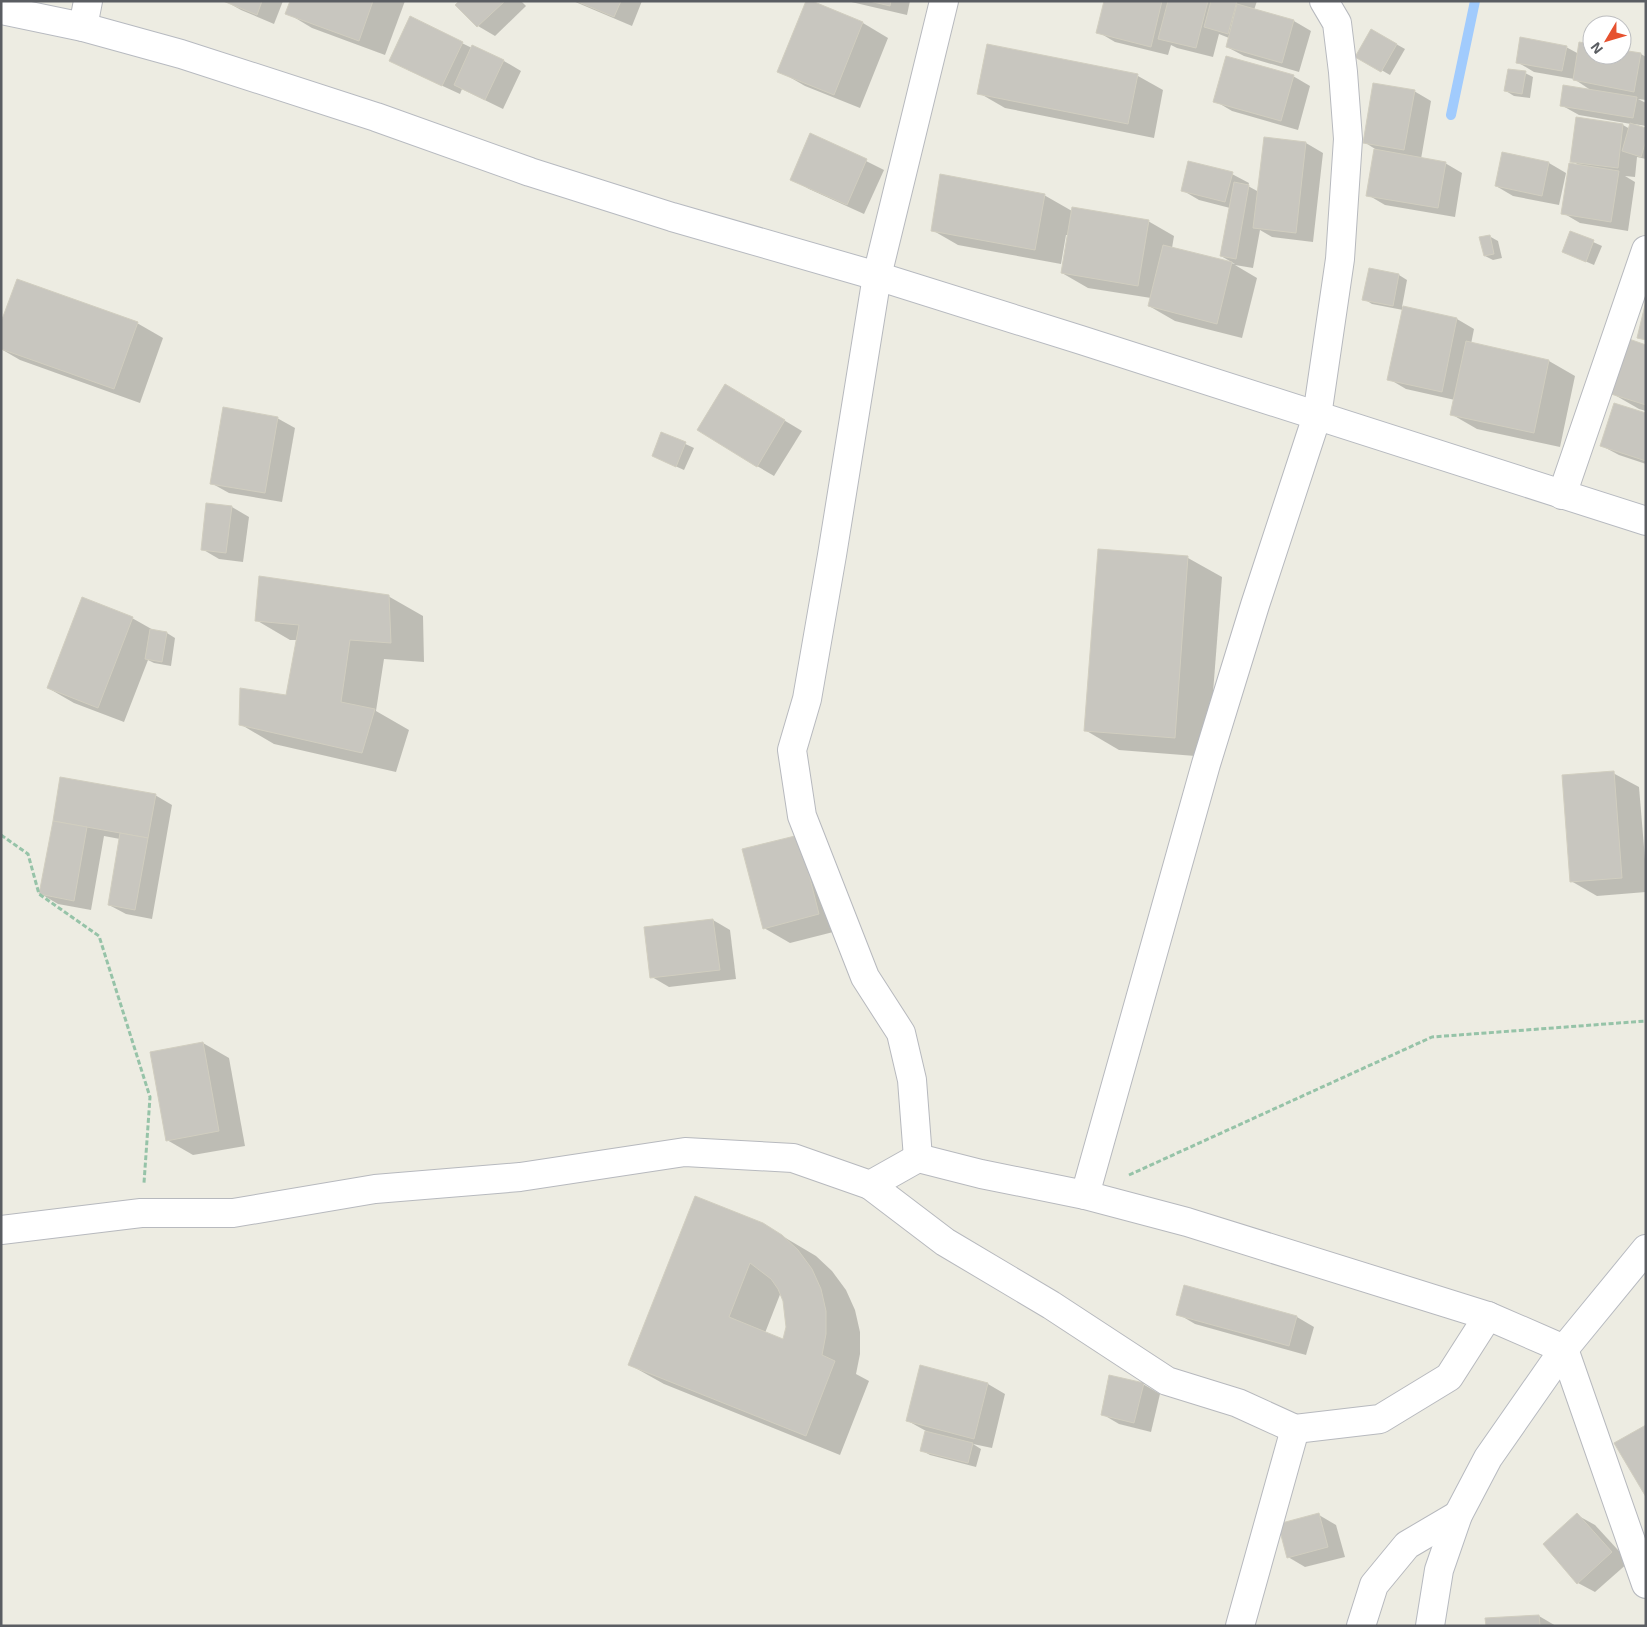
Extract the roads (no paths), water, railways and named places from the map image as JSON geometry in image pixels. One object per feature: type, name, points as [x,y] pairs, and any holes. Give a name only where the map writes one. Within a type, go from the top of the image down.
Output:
[{"type":"street","points":[[918,1158],[912,1080],[900,1033],[865,977],[802,816],[792,750],[807,698],[877,276],[944,1]]},
{"type":"street","points":[[1085,1195],[1206,764],[1255,605],[1317,416],[1340,259],[1348,139],[1337,23],[1324,1]]},
{"type":"street","points":[[1,10],[86,14],[181,54],[376,117],[530,172],[672,217],[877,276],[1646,521]]},
{"type":"street","points":[[1562,495],[1646,250]]},
{"type":"street","points":[[1,1230],[141,1213],[233,1213],[375,1189],[520,1177],[684,1152],[793,1158],[870,1186],[945,1242],[1051,1305],[1167,1381],[1238,1403],[1295,1429],[1380,1419],[1449,1377],[1488,1316]]},
{"type":"street","points":[[870,1186],[918,1158],[981,1174],[1085,1195],[1187,1222],[1488,1316],[1564,1349],[1646,1584]]},
{"type":"street","points":[[1430,1626],[1439,1570],[1458,1514],[1488,1458],[1564,1349],[1646,1249]]},
{"type":"street","points":[[1240,1626],[1295,1429]]},
{"type":"street","points":[[1361,1626],[1374,1585],[1407,1546],[1458,1514]]},
{"type":"waterway","points":[[1451,115],[1475,1]]}]
